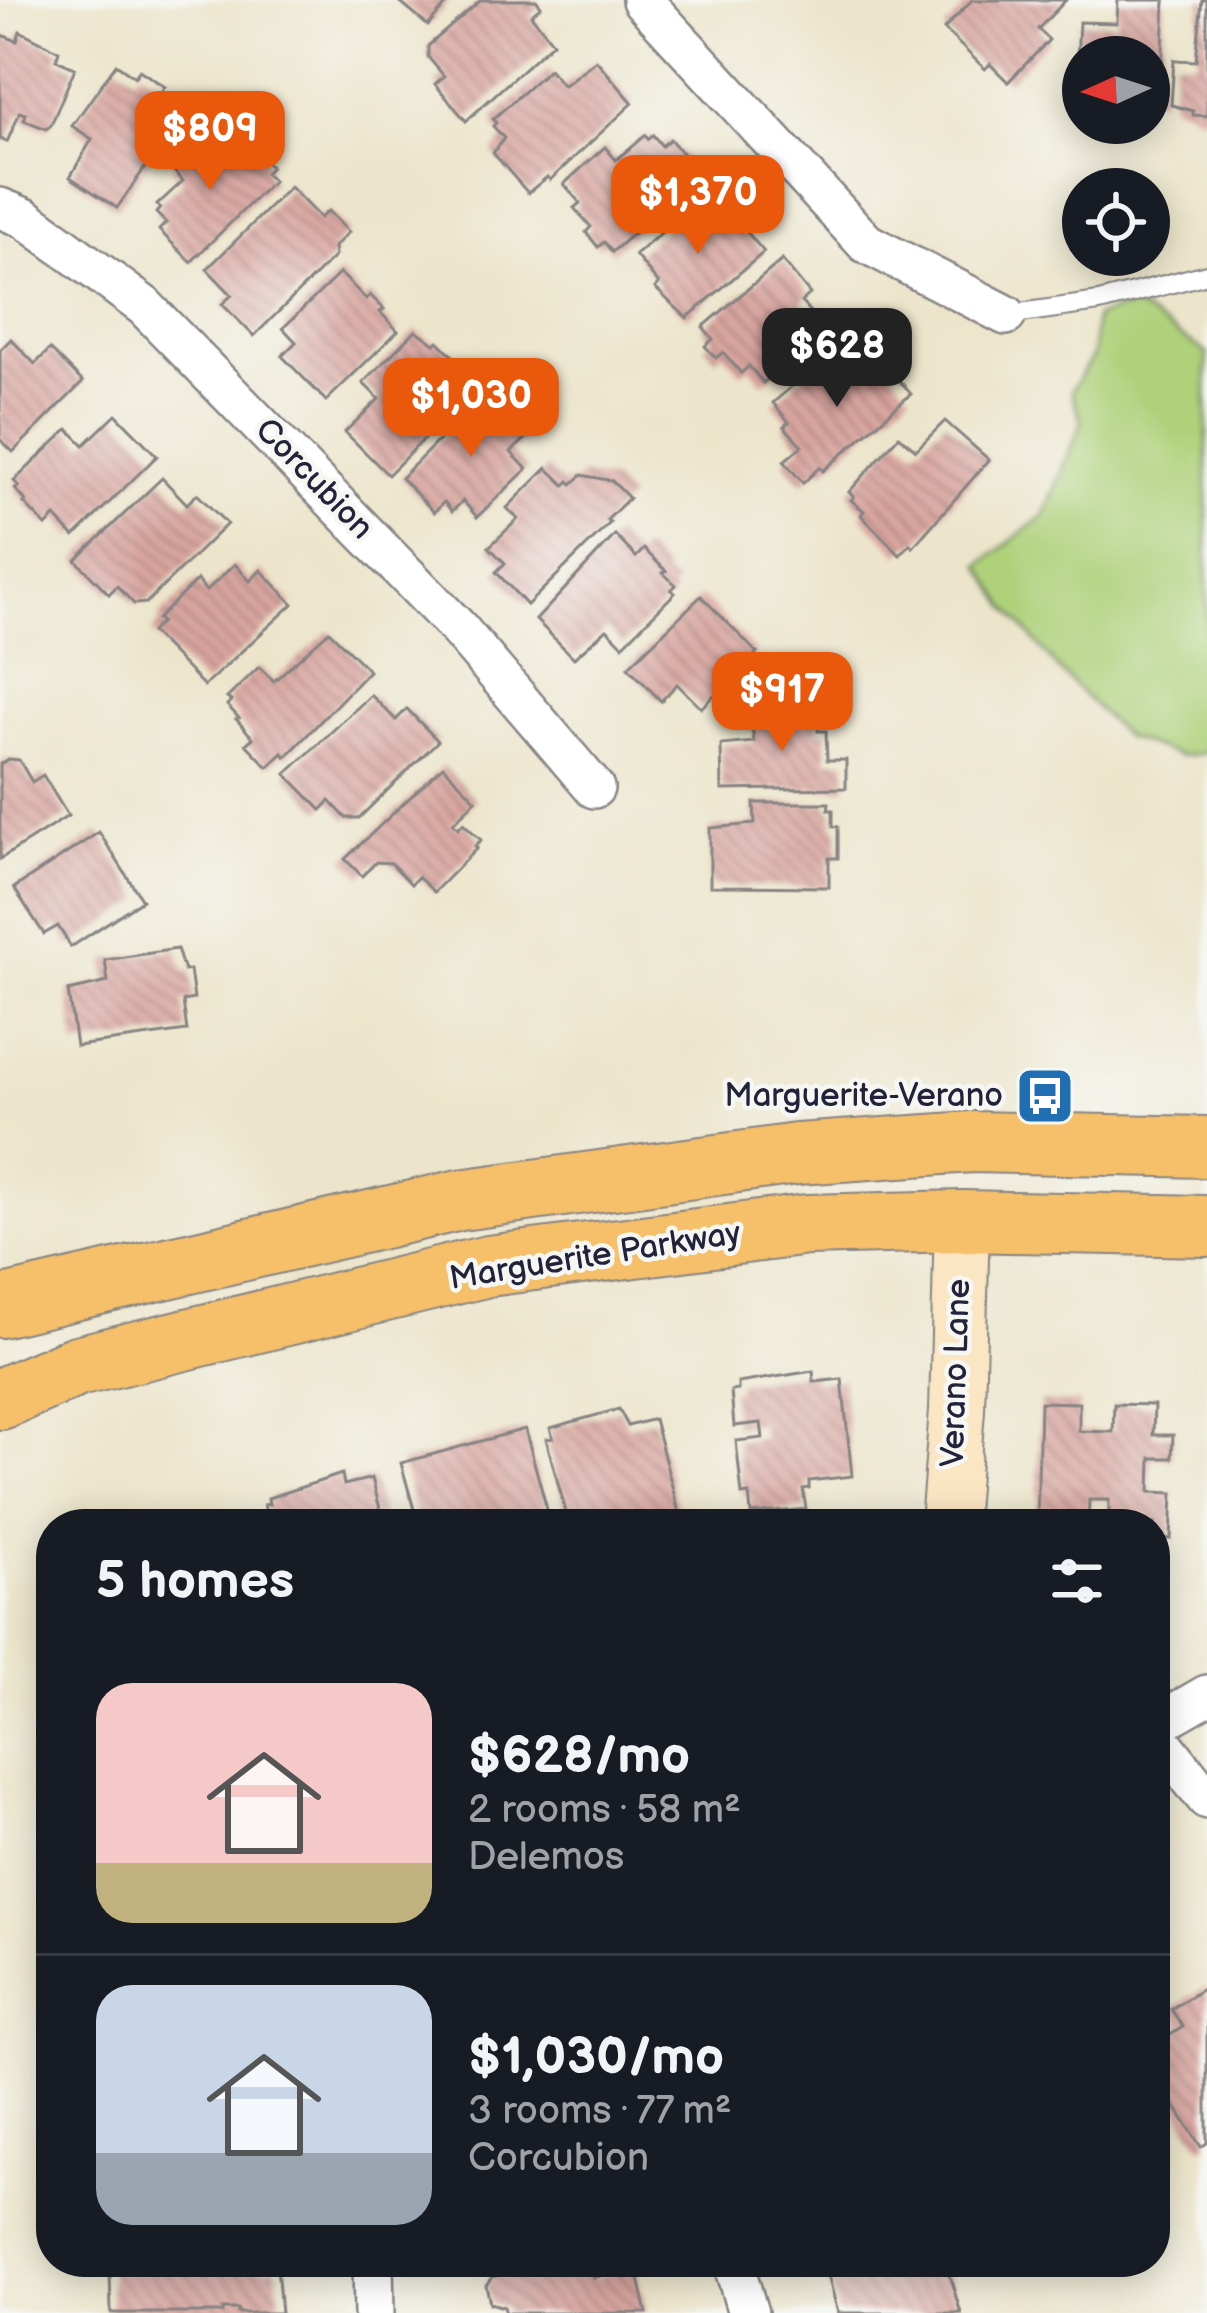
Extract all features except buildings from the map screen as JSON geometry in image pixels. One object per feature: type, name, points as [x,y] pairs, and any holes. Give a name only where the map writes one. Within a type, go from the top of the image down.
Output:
[{"type":"main road","points":[[0,1307],[460,1200],[797,1154],[972,1142],[1207,1147]]},
{"type":"main road","name":"Marguerite Parkway","points":[[0,1399],[77,1366],[488,1266],[807,1225],[962,1221],[1207,1226]]},
{"type":"street","points":[[642,0],[866,243],[1006,315]]},
{"type":"street","name":"Corcubion","points":[[0,208],[25,218],[144,306],[457,627],[594,788]]},
{"type":"street","name":"Verano Lane","points":[[949,1509],[962,1221]]},
{"type":"street","points":[[1170,1720],[1207,1695]]},
{"type":"street","points":[[1170,1750],[1207,1799]]},
{"type":"street","points":[[373,2277],[374,2313]]},
{"type":"street","points":[[737,2277],[748,2313]]},
{"type":"lane","points":[[1006,315],[1100,302],[1207,274]]},
{"type":"green space","points":[[1134,306],[1207,353],[1207,753],[1180,756],[1125,737],[1059,670],[1007,607],[980,565],[1044,516],[1082,422],[1071,391],[1093,356],[1095,317]]},
{"type":"place","name":"Marguerite-Verano","points":[[1045,1096]]}]
